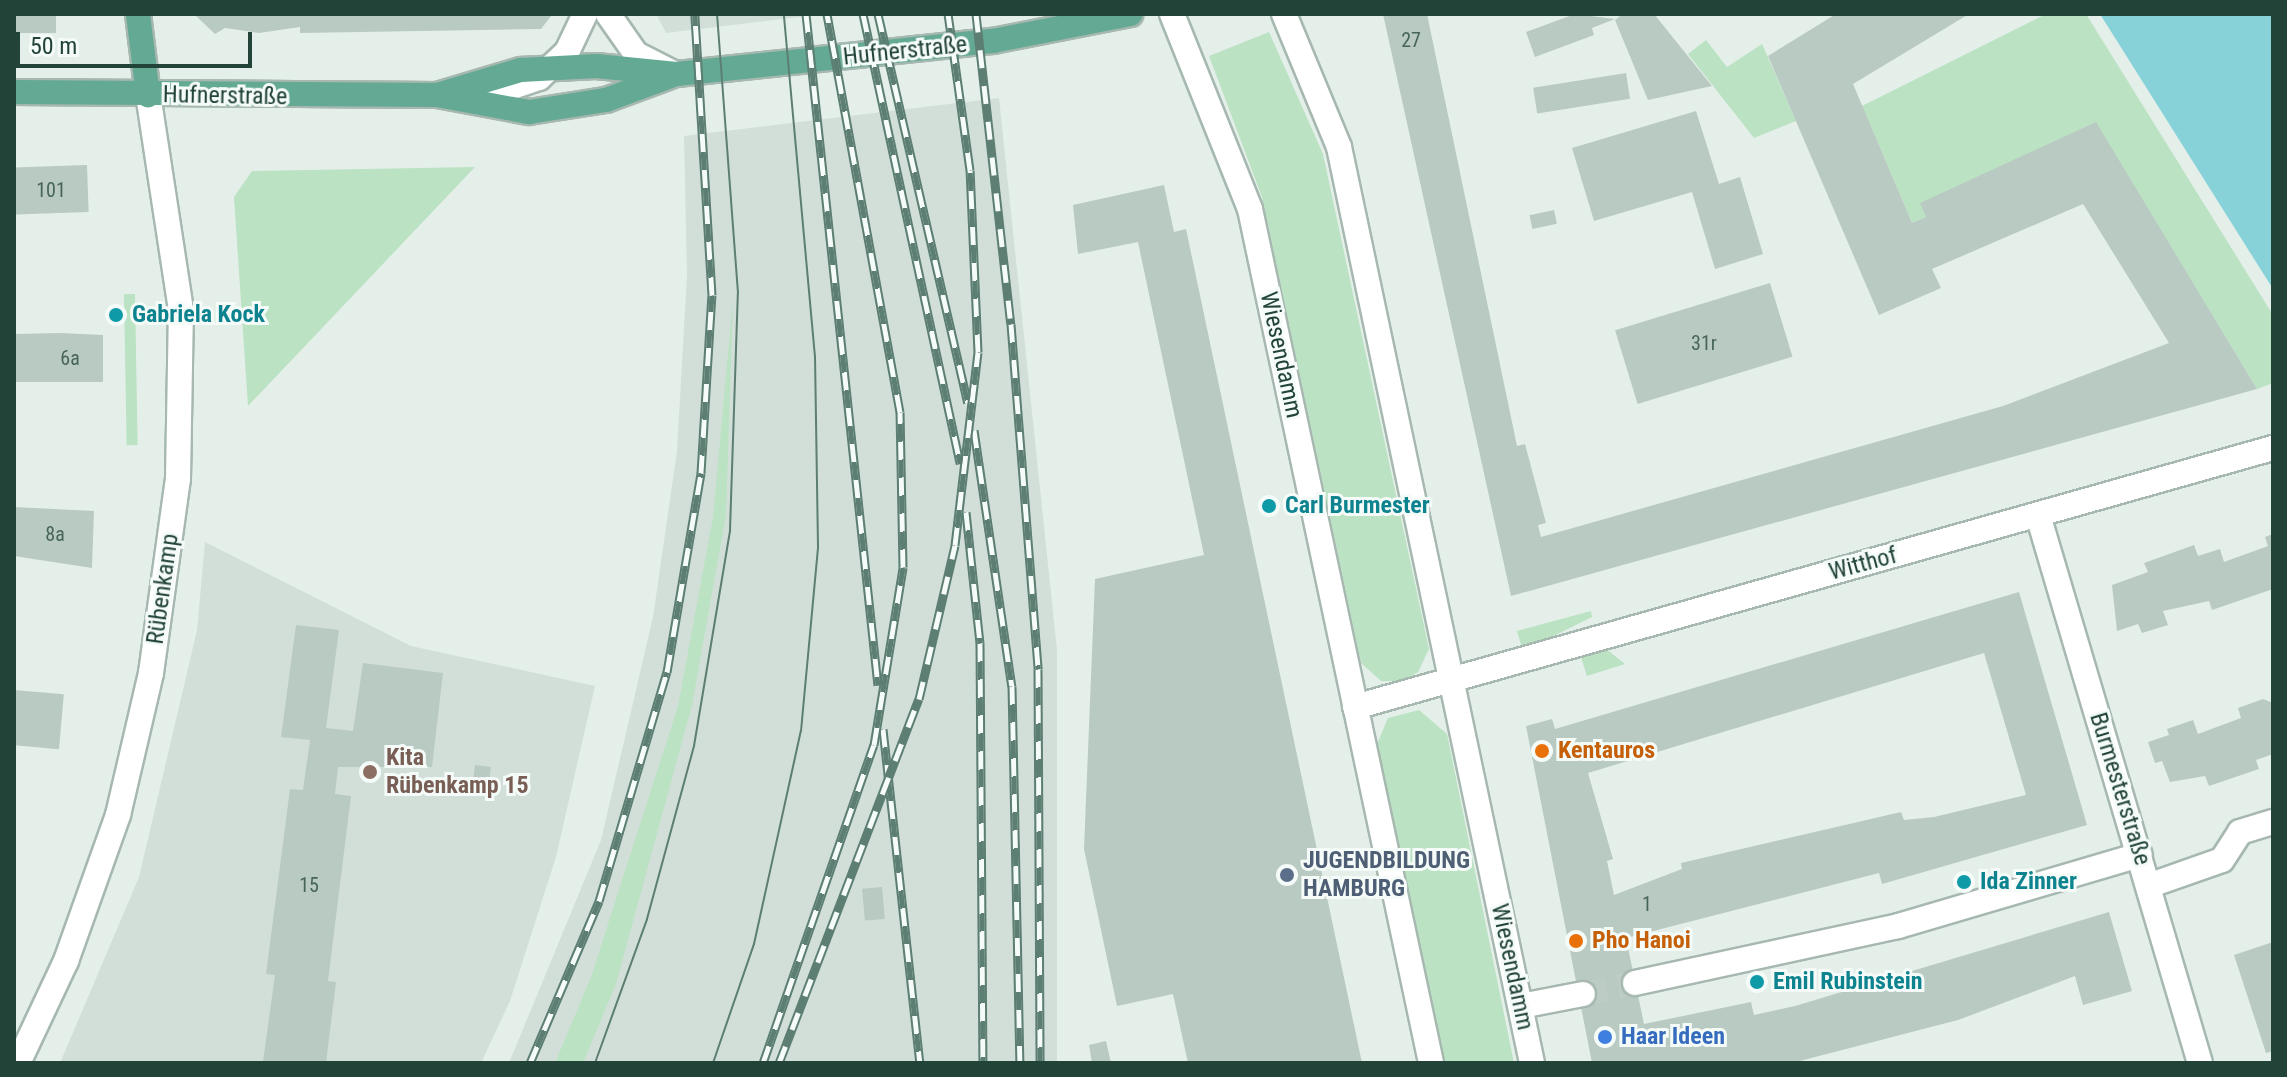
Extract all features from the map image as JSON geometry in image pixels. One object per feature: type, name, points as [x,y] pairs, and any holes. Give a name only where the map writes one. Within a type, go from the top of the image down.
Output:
[{"type":"main road","points":[[138,14],[148,95]]},
{"type":"main road","name":"Hufnerstraße","points":[[437,95],[553,67],[677,74],[1130,14]]},
{"type":"main road","name":"Hufnerstraße","points":[[14,92],[437,95],[529,112],[606,100],[677,74]]},
{"type":"street","points":[[467,101],[508,93],[553,67],[585,14]]},
{"type":"street","points":[[608,14],[636,54],[677,74]]},
{"type":"street","name":"Wiesendamm","points":[[1172,14],[1250,209],[1431,1063]]},
{"type":"street","name":"Wiesendamm","points":[[1284,14],[1339,147],[1532,1063]]},
{"type":"street","name":"Rübenkamp","points":[[18,1063],[66,961],[118,815],[151,673],[176,494],[181,310],[148,95]]},
{"type":"street","name":"Witthof","points":[[1454,682],[1520,666],[1585,636],[2038,515],[2273,448]]},
{"type":"street","name":"Burmesterstraße","points":[[2038,515],[2200,1063]]},
{"type":"street","points":[[1355,707],[1454,682]]},
{"type":"street","points":[[2148,886],[2222,860],[2240,832],[2273,822]]},
{"type":"street","points":[[1635,983],[1898,926],[2140,855]]},
{"type":"street","points":[[1521,1006],[1583,994]]},
{"type":"shaded area","points":[[656,14],[823,14],[666,33]]},
{"type":"shaded area","points":[[999,98],[1057,650],[1057,1063],[509,1063],[601,840],[653,617],[677,451],[687,275],[684,136]]},
{"type":"shaded area","name":"Kita Rübenkamp 15","points":[[205,542],[411,646],[595,686],[556,857],[510,1001],[481,1063],[60,1063],[139,877],[197,630]]},
{"type":"green space","points":[[2046,14],[2086,14],[2273,315],[2273,383],[2257,389],[2096,123],[1921,203],[1926,217],[1912,223],[1862,106]]},
{"type":"green space","points":[[1269,32],[1323,154],[1429,649],[1418,672],[1403,681],[1381,681],[1361,663],[1262,197],[1209,56]]},
{"type":"green space","points":[[1706,40],[1727,67],[1762,44],[1796,121],[1754,138],[1688,54]]},
{"type":"green space","points":[[475,167],[248,406],[234,197],[252,171]]},
{"type":"green space","points":[[124,294],[135,294],[138,445],[127,445]]},
{"type":"green space","points":[[733,299],[726,515],[692,705],[616,984],[583,1063],[555,1063],[591,977],[678,706],[713,517]]},
{"type":"green space","points":[[1591,611],[1592,617],[1523,651],[1517,631]]},
{"type":"green space","points":[[1600,644],[1625,664],[1587,676],[1579,651]]},
{"type":"green space","points":[[1419,710],[1447,734],[1514,1063],[1444,1063],[1377,744],[1388,718]]},
{"type":"water","points":[[2100,14],[2273,14],[2273,289]]},
{"type":"building","points":[[14,14],[56,14],[56,33],[14,33]]},
{"type":"building","points":[[194,14],[551,16],[541,29],[300,33],[300,27],[259,33],[225,28],[215,34]]},
{"type":"building","points":[[1383,14],[1427,14],[1517,446],[1525,444],[1546,523],[1538,525],[1541,537],[2003,406],[2169,343],[2083,204],[1932,269],[1941,288],[1879,315],[1768,56],[1836,14],[1969,14],[1853,84],[1912,223],[1926,217],[1920,203],[2096,122],[2257,389],[1511,596]]},
{"type":"building","points":[[1575,14],[1615,19],[1592,28],[1594,35],[1535,57],[1526,32]]},
{"type":"building","points":[[1623,14],[1654,14],[1712,86],[1648,100],[1615,20]]},
{"type":"building","points":[[1626,73],[1630,99],[1537,113],[1533,88]]},
{"type":"building","points":[[1696,111],[1719,184],[1740,177],[1763,254],[1715,269],[1692,192],[1594,221],[1572,148]]},
{"type":"building","points":[[87,165],[89,212],[16,215],[14,168]]},
{"type":"building","points":[[1164,185],[1174,232],[1186,229],[1362,1063],[1188,1063],[1173,994],[1117,1006],[1084,849],[1095,579],[1204,555],[1138,242],[1078,254],[1073,205]]},
{"type":"building","points":[[1554,210],[1557,224],[1532,229],[1530,215]]},
{"type":"building","points":[[1770,283],[1793,357],[1638,404],[1615,330]]},
{"type":"building","points":[[14,334],[103,335],[103,382],[14,382]]},
{"type":"building","points":[[14,507],[94,511],[92,568],[14,556]]},
{"type":"building","points":[[2273,534],[2273,589],[2212,610],[2209,601],[2163,611],[2168,625],[2142,633],[2138,624],[2117,631],[2112,585],[2148,572],[2144,563],[2194,545],[2198,556],[2220,549],[2224,562],[2268,546],[2265,537]]},
{"type":"building","points":[[2019,592],[2087,825],[1882,884],[1879,873],[1626,938],[1644,1024],[1751,1002],[1754,1015],[1795,1006],[2109,912],[2132,991],[2083,1005],[2075,976],[1958,1020],[1792,1063],[1592,1063],[1526,726],[1552,719],[1555,729]],"holes":[[[1984,653],[2026,795],[1934,817],[1904,820],[1901,812],[1681,863],[1682,869],[1614,895],[1607,861],[1613,859],[1588,773]]]},
{"type":"building","points":[[296,625],[339,630],[326,728],[353,731],[363,663],[443,673],[432,767],[338,767],[335,794],[351,796],[328,981],[336,982],[326,1063],[263,1062],[275,975],[266,974],[290,789],[303,790],[310,740],[281,737]]},
{"type":"building","points":[[14,690],[64,694],[59,749],[14,745]]},
{"type":"building","points":[[2263,699],[2273,703],[2273,754],[2256,760],[2259,769],[2209,786],[2205,776],[2170,782],[2162,761],[2155,763],[2148,742],[2169,735],[2167,729],[2193,720],[2198,734],[2241,718],[2238,708]]},
{"type":"building","points":[[475,765],[491,767],[488,787],[473,785]]},
{"type":"building","points":[[882,887],[885,919],[865,921],[862,889]]},
{"type":"building","points":[[2273,942],[2273,1051],[2266,1053],[2234,955]]},
{"type":"building","points":[[1106,1041],[1111,1063],[1092,1063],[1089,1045]]},
{"type":"tunnel","points":[[1583,994],[1635,983]]},
{"type":"tram line","points":[[595,1063],[647,919],[694,746],[730,530],[738,293],[717,14]]},
{"type":"tram line","points":[[713,1063],[754,944],[801,731],[818,547],[815,357],[784,14]]},
{"type":"railway","points":[[530,1063],[599,901],[667,672],[701,473],[712,295],[695,14]]},
{"type":"railway","points":[[806,14],[878,685]]},
{"type":"railway","points":[[763,1063],[874,745],[903,567],[900,412],[827,14]]},
{"type":"railway","points":[[863,14],[960,464]]},
{"type":"railway","points":[[878,14],[968,403]]},
{"type":"railway","points":[[779,1063],[919,699],[955,545],[978,352],[970,170],[948,14]]},
{"type":"railway","points":[[976,14],[1011,324],[1038,669],[1040,1063]]},
{"type":"railway","points":[[974,430],[1012,686],[1020,1063]]},
{"type":"railway","points":[[966,512],[980,643],[983,1063]]},
{"type":"railway","points":[[883,729],[920,1063]]},
{"type":"place","name":"Gabriela Kock","points":[[116,315]]},
{"type":"place","name":"Carl Burmester","points":[[1269,506]]},
{"type":"place","name":"Kentauros","points":[[1542,751]]},
{"type":"place","name":"Kita Rübenkamp 15","points":[[370,772]]},
{"type":"place","name":"JUGENDBILDUNG HAMBURG","points":[[1287,875]]},
{"type":"place","name":"Ida Zinner","points":[[1964,882]]},
{"type":"place","name":"Pho Hanoi","points":[[1576,941]]},
{"type":"place","name":"Emil Rubinstein","points":[[1757,982]]},
{"type":"place","name":"Haar Ideen","points":[[1605,1037]]}]
